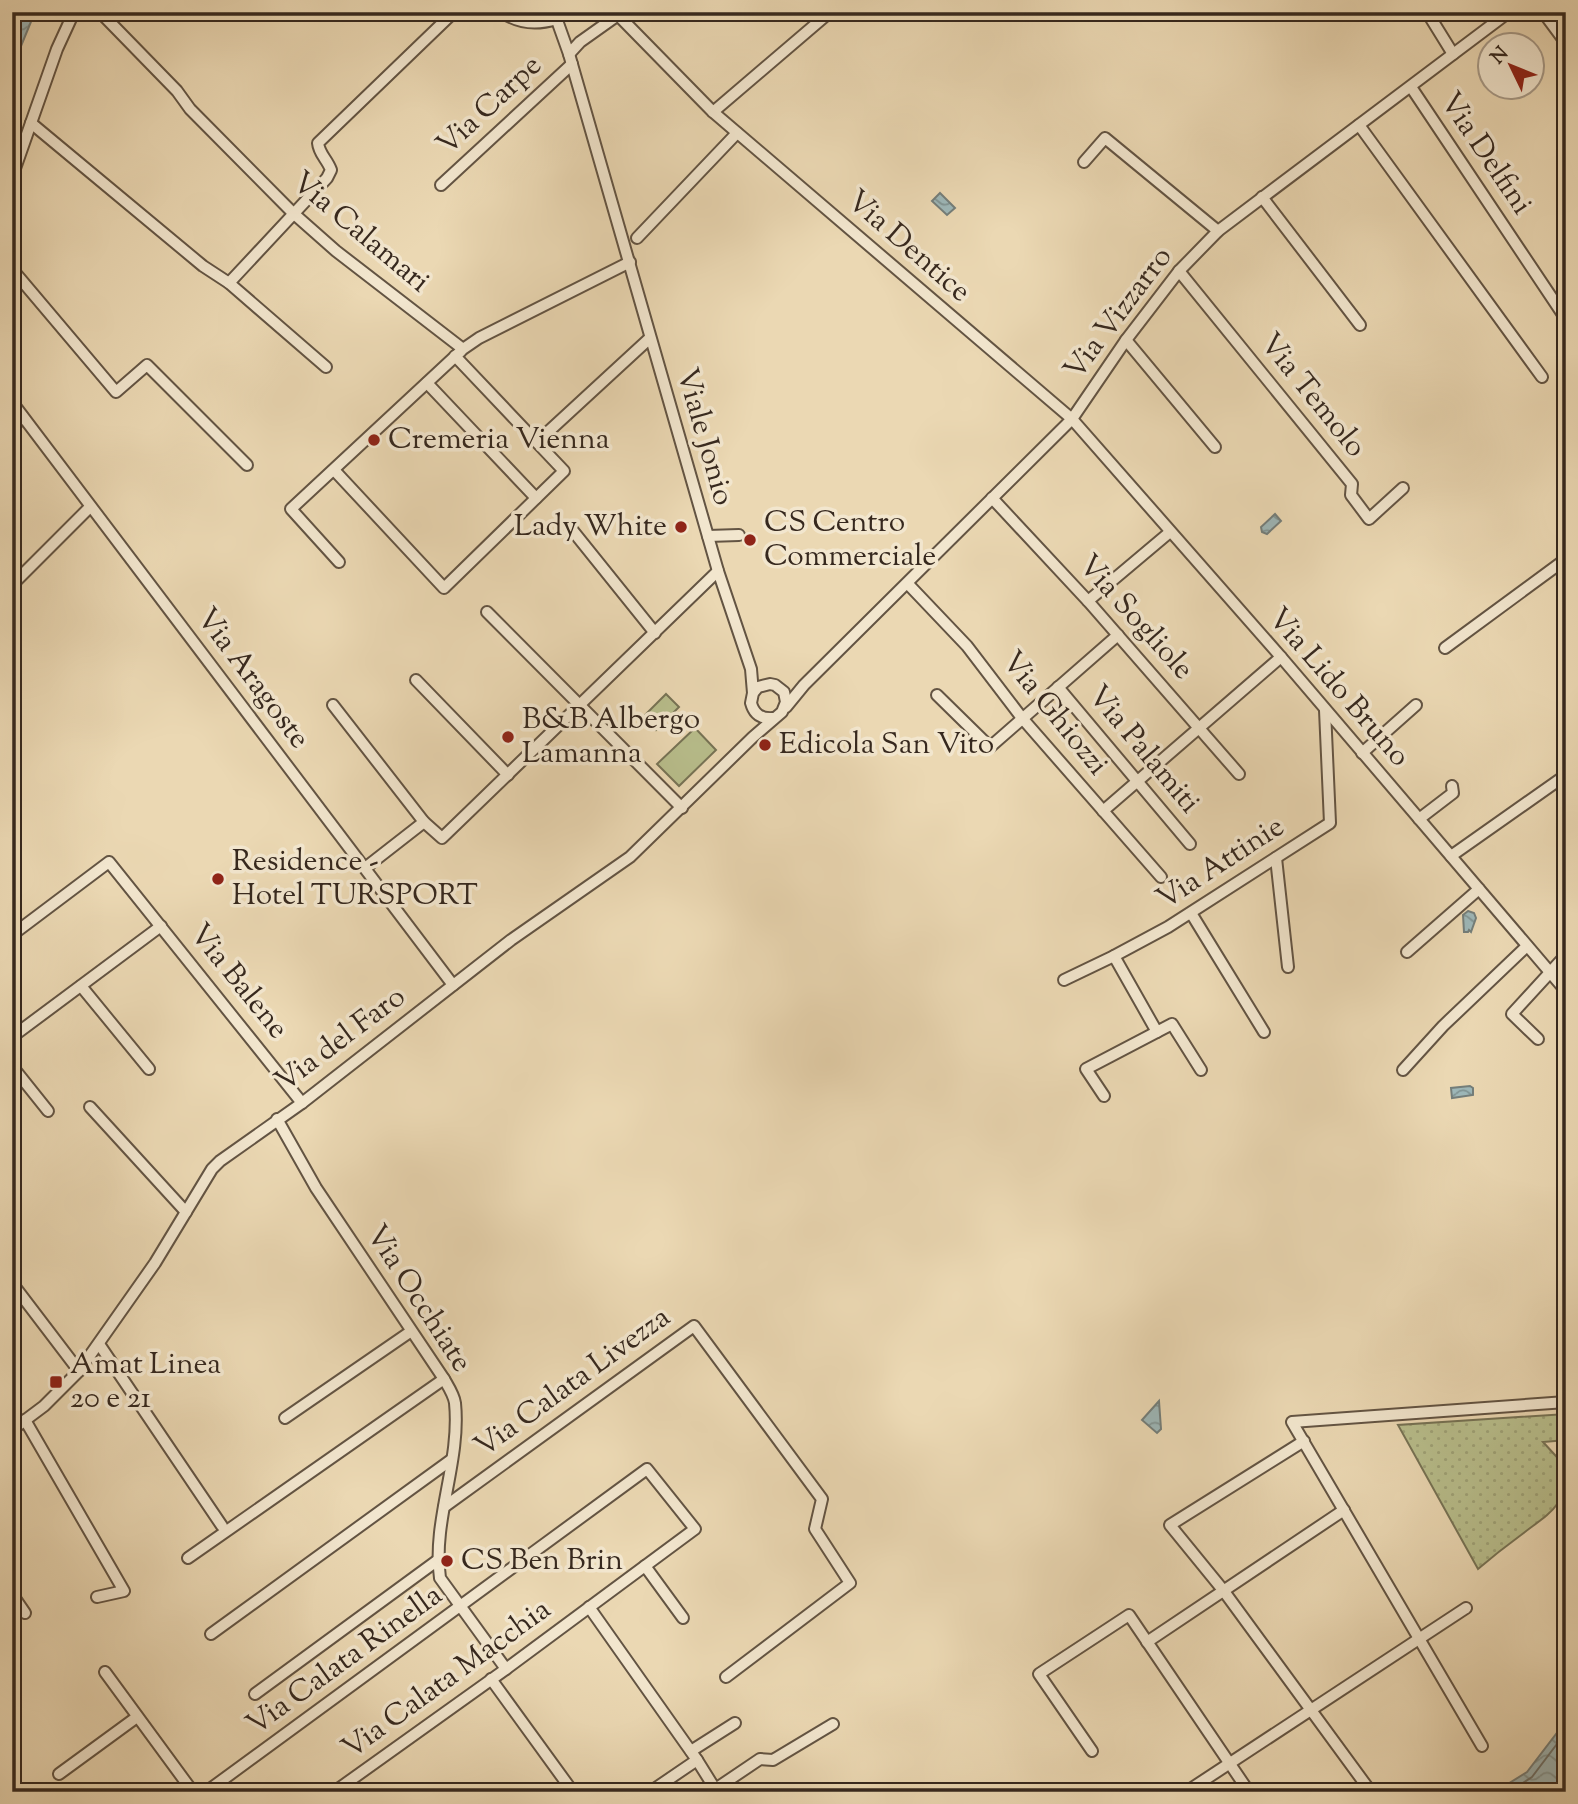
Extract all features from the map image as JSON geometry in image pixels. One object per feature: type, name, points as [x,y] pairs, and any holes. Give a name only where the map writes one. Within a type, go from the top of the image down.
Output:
[{"type":"street","points":[[12,177],[57,49],[74,12]]},
{"type":"street","name":"Via Calamari","points":[[100,12],[190,109],[293,213],[459,353],[564,471],[536,498]]},
{"type":"street","name":"Via Calamari","points":[[293,213],[327,178],[331,170],[319,152],[318,143],[454,12]]},
{"type":"street","points":[[502,12],[525,23],[541,24],[555,16]]},
{"type":"street","points":[[713,112],[830,12]]},
{"type":"street","points":[[1427,12],[1453,54]]},
{"type":"street","name":"Via Vizzarro","points":[[773,718],[782,712],[804,685],[1072,419],[1126,340],[1179,271],[1218,231],[1509,12]]},
{"type":"street","points":[[1543,12],[1566,43]]},
{"type":"street","name":"Via Dentice","points":[[570,59],[580,42],[617,14],[713,112],[1072,419]]},
{"type":"street","name":"Viale Jonio","points":[[555,16],[630,262],[718,571],[751,669],[753,694]]},
{"type":"street","points":[[562,37],[580,42]]},
{"type":"street","name":"Via Carpe","points":[[441,185],[570,59]]},
{"type":"street","name":"Via Delfini","points":[[1411,86],[1566,318]]},
{"type":"street","points":[[31,123],[203,265],[229,283],[326,367]]},
{"type":"street","points":[[1359,125],[1542,377]]},
{"type":"street","points":[[637,239],[737,133]]},
{"type":"street","points":[[1084,162],[1105,138],[1218,231]]},
{"type":"street","points":[[1262,197],[1360,325]]},
{"type":"street","points":[[229,283],[293,213]]},
{"type":"street","points":[[340,562],[291,509],[459,353],[480,338],[630,262]]},
{"type":"street","points":[[12,269],[116,392],[147,365],[247,465]]},
{"type":"street","name":"Via Temolo","points":[[1179,271],[1352,484],[1350,495],[1369,519],[1403,488]]},
{"type":"street","name":"Viale Jonio","points":[[549,431],[650,338]]},
{"type":"street","points":[[1126,340],[1215,447]]},
{"type":"street","points":[[334,470],[444,588],[536,498],[427,383]]},
{"type":"street","name":"Via Aragoste","points":[[12,402],[453,985]]},
{"type":"street","points":[[12,430],[22,416]]},
{"type":"street","name":"Via Lido Bruno","points":[[1072,419],[1281,657],[1566,991]]},
{"type":"street","name":"Via Sogliole","points":[[992,498],[1088,601],[1238,774]]},
{"type":"street","points":[[12,585],[90,507]]},
{"type":"street","points":[[572,531],[655,633]]},
{"type":"street","points":[[1088,601],[1170,532]]},
{"type":"street","points":[[708,536],[739,535]]},
{"type":"street","points":[[1445,648],[1566,559]]},
{"type":"street","points":[[333,705],[424,822],[442,838],[718,571]]},
{"type":"street","name":"Via Ghiozzi","points":[[908,584],[967,646],[1022,718],[1161,877]]},
{"type":"street","points":[[487,612],[682,808]]},
{"type":"street","points":[[937,695],[990,747],[1118,635]]},
{"type":"street","points":[[1103,811],[1281,657]]},
{"type":"street","name":"Viale Jonio","points":[[751,669],[767,684]]},
{"type":"street","points":[[416,680],[508,775]]},
{"type":"street","points":[[773,718],[761,717],[751,703],[758,687],[775,685],[783,691],[786,697],[785,708]]},
{"type":"street","name":"Via Vizzarro","points":[[783,691],[804,685]]},
{"type":"street","name":"Via Palamiti","points":[[1058,687],[1190,844]]},
{"type":"street","points":[[1362,753],[1416,705]]},
{"type":"street","name":"Via Attinie","points":[[1064,980],[1114,956],[1191,912],[1330,823],[1325,710]]},
{"type":"street","points":[[752,737],[756,713]]},
{"type":"street","name":"Via del Faro","points":[[12,1430],[44,1406],[79,1371],[155,1263],[212,1169],[302,1103],[511,940],[631,858],[773,718]]},
{"type":"street","points":[[1451,856],[1566,775]]},
{"type":"street","points":[[1419,819],[1453,793],[1452,786]]},
{"type":"street","points":[[365,868],[424,822]]},
{"type":"street","points":[[1276,858],[1288,967]]},
{"type":"street","name":"Via Balene","points":[[12,935],[109,862],[302,1103]]},
{"type":"street","points":[[1407,952],[1479,889]]},
{"type":"street","points":[[1191,912],[1264,1032]]},
{"type":"street","name":"Via Balene","points":[[12,1037],[161,926]]},
{"type":"street","points":[[1403,1070],[1443,1026],[1527,946]]},
{"type":"street","points":[[1538,1039],[1512,1014],[1566,955]]},
{"type":"street","points":[[1114,956],[1157,1032]]},
{"type":"street","points":[[81,986],[149,1069]]},
{"type":"street","points":[[1104,1096],[1086,1069],[1172,1024],[1201,1070]]},
{"type":"street","points":[[12,1066],[48,1111]]},
{"type":"street","points":[[90,1107],[186,1212]]},
{"type":"street","name":"Via Occhiate","points":[[277,1119],[316,1188],[444,1379],[455,1401],[452,1460],[438,1560],[440,1578],[506,1669]]},
{"type":"street","points":[[12,1283],[79,1371]]},
{"type":"street","name":"Via Calata Livezza","points":[[444,1507],[694,1326],[822,1499],[815,1529],[850,1583],[726,1677]]},
{"type":"street","points":[[285,1418],[410,1332]]},
{"type":"street","points":[[99,1344],[222,1526]]},
{"type":"street","points":[[188,1558],[444,1379]]},
{"type":"street","points":[[1482,1746],[1292,1422],[1566,1402]]},
{"type":"street","points":[[24,1420],[124,1591],[97,1597]]},
{"type":"street","points":[[1304,1441],[1170,1525],[1223,1590],[1371,1792]]},
{"type":"street","points":[[211,1634],[452,1460]]},
{"type":"street","name":"Via Calata Macchia","points":[[334,1792],[506,1669],[695,1528],[647,1469]]},
{"type":"street","name":"Via Calata Rinella","points":[[206,1792],[647,1469]]},
{"type":"street","points":[[1147,1642],[1344,1510]]},
{"type":"street","points":[[255,1694],[438,1560]]},
{"type":"street","points":[[645,1566],[683,1618]]},
{"type":"street","points":[[12,1594],[25,1613]]},
{"type":"street","name":"Via Calata Macchia","points":[[589,1607],[717,1790],[760,1759],[773,1760],[834,1724]]},
{"type":"street","points":[[1186,1792],[1466,1608]]},
{"type":"street","points":[[1092,1751],[1039,1674],[1129,1615],[1249,1792]]},
{"type":"street","points":[[105,1672],[193,1792]]},
{"type":"street","points":[[491,1679],[573,1792]]},
{"type":"street","points":[[59,1774],[137,1717]]},
{"type":"street","points":[[650,1792],[735,1723]]},
{"type":"green space","points":[[666,694],[679,707],[656,730],[643,717]]},
{"type":"green space","points":[[695,728],[716,750],[679,786],[657,764]]},
{"type":"green space","points":[[1566,1414],[1566,1440],[1543,1442],[1566,1467],[1563,1492],[1559,1501],[1548,1515],[1478,1569],[1398,1425]]},
{"type":"water","points":[[12,12],[35,12],[12,68]]},
{"type":"water","points":[[940,193],[955,208],[947,215],[932,201]]},
{"type":"water","points":[[1275,514],[1281,521],[1267,534],[1262,532],[1261,527]]},
{"type":"water","points":[[1468,911],[1474,913],[1476,918],[1471,932],[1464,932],[1463,915]]},
{"type":"water","points":[[1451,1088],[1473,1088],[1473,1095],[1452,1098]]},
{"type":"water","points":[[1159,1401],[1161,1429],[1157,1433],[1142,1420]]},
{"type":"water","points":[[1566,1721],[1566,1792],[1495,1792],[1527,1772]]},
{"type":"place","name":"Cremeria Vienna","points":[[374,440]]},
{"type":"place","name":"Lady White","points":[[681,527]]},
{"type":"place","name":"CS Centro Commerciale","points":[[750,540]]},
{"type":"place","name":"B&B Albergo Lamanna","points":[[508,737]]},
{"type":"place","name":"Edicola San Vito","points":[[765,745]]},
{"type":"place","name":"Residence - Hotel TURSPORT","points":[[218,879]]},
{"type":"place","name":"Amat Linea 20 e 21","points":[[56,1382]]},
{"type":"place","name":"CS Ben Brin","points":[[447,1561]]}]
